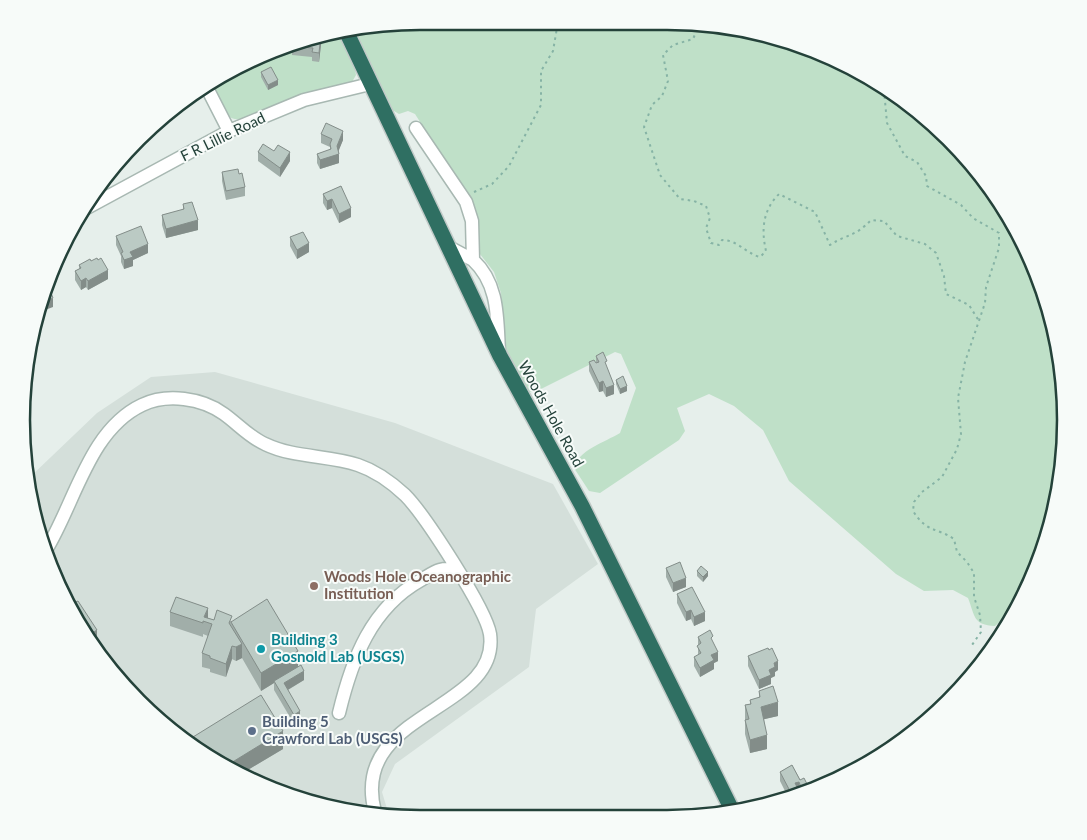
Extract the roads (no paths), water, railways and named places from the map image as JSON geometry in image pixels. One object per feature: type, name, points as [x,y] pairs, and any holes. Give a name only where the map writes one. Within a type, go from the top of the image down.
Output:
[{"type":"highway","name":"Woods Hole Road","points":[[348,36],[500,356],[582,506],[730,805]]},
{"type":"street","name":"F R Lillie Road","points":[[96,203],[229,131],[304,100],[370,84]]},
{"type":"street","points":[[209,92],[229,131]]},
{"type":"street","points":[[416,128],[466,202],[472,221],[473,260]]},
{"type":"street","points":[[447,246],[473,260],[482,268],[496,298],[500,356]]},
{"type":"street","points":[[50,543],[64,519],[97,447],[108,431],[122,417],[149,402],[164,399],[195,401],[217,409],[253,438],[275,449],[350,462],[377,474],[397,488],[413,504],[457,570],[487,624],[490,637],[489,654],[473,682],[408,726],[387,745],[374,778],[372,792],[374,807]]},
{"type":"street","points":[[339,713],[347,682],[359,650],[386,606],[406,588],[443,568],[457,570]]},
{"type":"place","name":"Woods Hole Oceanographic Institution","points":[[314,586]]},
{"type":"place","name":"Building 3 Gosnold Lab (USGS)","points":[[261,649]]},
{"type":"place","name":"Building 5 Crawford Lab (USGS)","points":[[252,731]]}]
